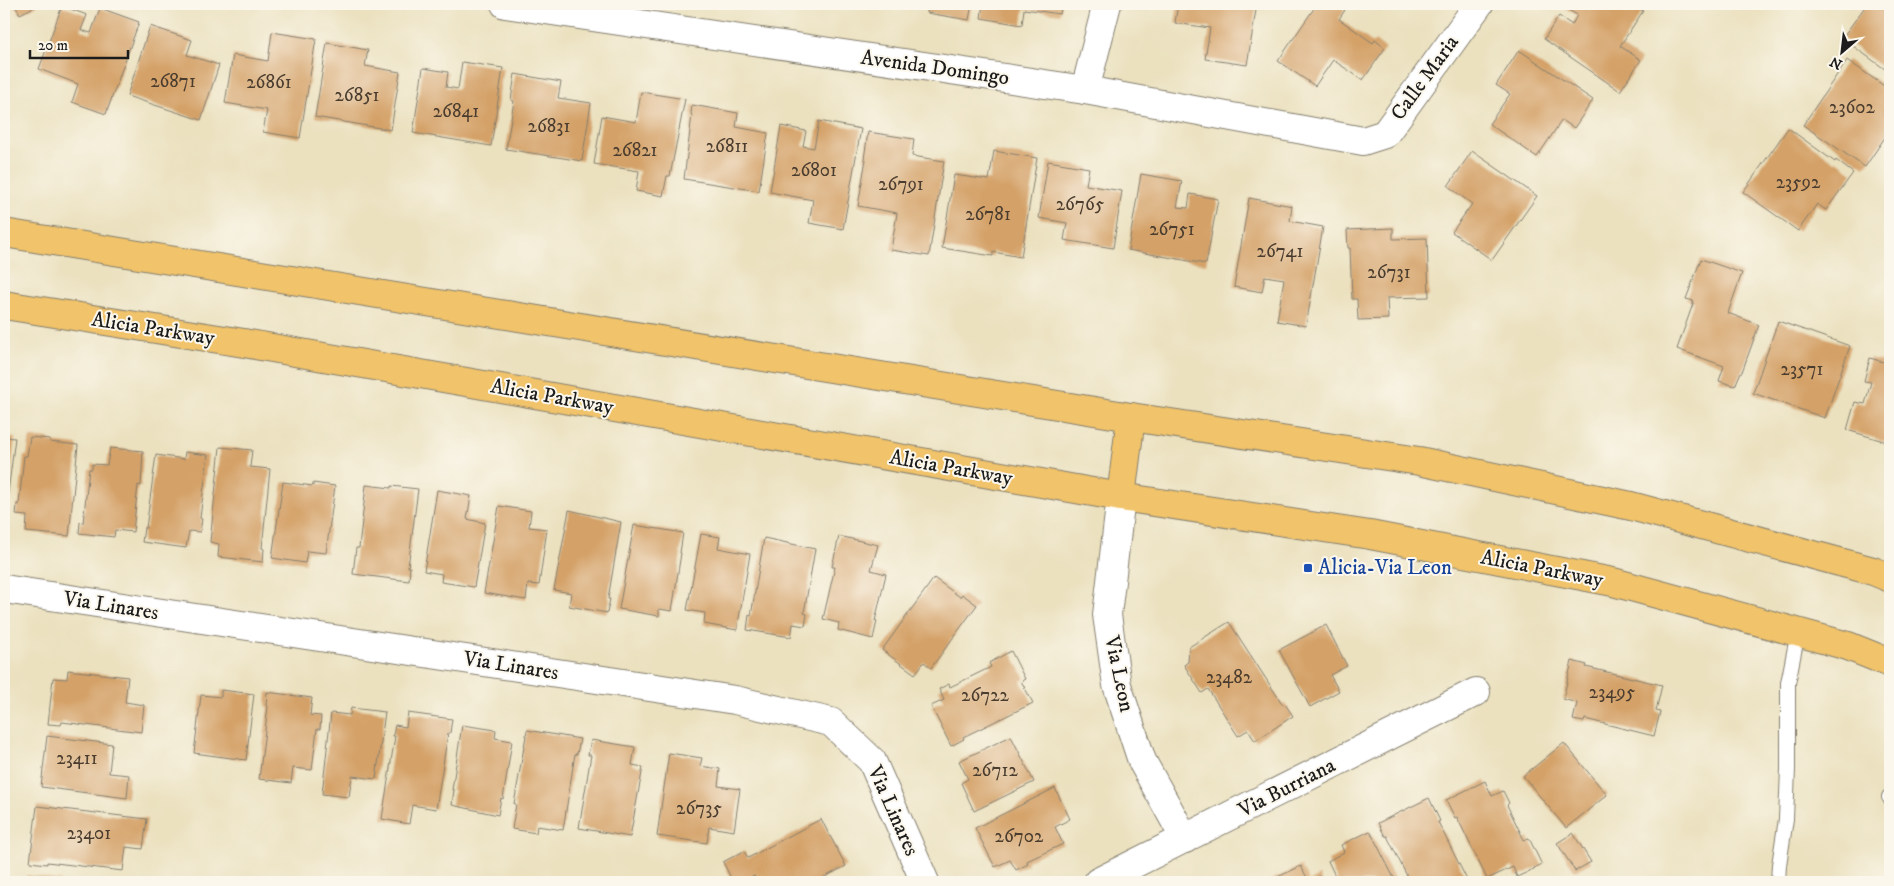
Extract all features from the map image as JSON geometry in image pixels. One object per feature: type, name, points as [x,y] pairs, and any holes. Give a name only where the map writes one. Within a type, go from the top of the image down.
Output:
[{"type":"main road","points":[[4,233],[1131,417],[1419,461],[1631,506],[1873,571],[1890,578]]},
{"type":"main road","name":"Alicia Parkway","points":[[4,305],[254,345],[1121,498],[1370,535],[1613,582],[1848,646],[1890,663]]},
{"type":"main road","points":[[1121,498],[1131,417]]},
{"type":"street","name":"Avenida Domingo","points":[[505,4],[1084,90],[1363,141]]},
{"type":"street","points":[[1084,90],[1107,4]]},
{"type":"street","name":"Calle Maria","points":[[1363,141],[1385,134],[1479,4]]},
{"type":"street","name":"Via Leon","points":[[1121,498],[1107,615],[1117,685],[1142,761],[1185,839]]},
{"type":"street","name":"Via Linares","points":[[4,589],[735,700],[831,722],[872,761],[925,882]]},
{"type":"street","name":"Via Burriana","points":[[1098,882],[1476,692]]},
{"type":"lane","points":[[1778,882],[1786,811],[1788,683],[1798,632]]},
{"type":"building","points":[[14,4],[40,4],[20,14]]},
{"type":"building","points":[[928,4],[972,4],[969,20],[927,13]]},
{"type":"building","points":[[983,4],[1062,4],[1060,14],[1024,9],[1022,25],[981,18]]},
{"type":"building","points":[[1178,4],[1257,4],[1247,65],[1205,59],[1210,28],[1175,23]]},
{"type":"building","points":[[1317,4],[1336,4],[1345,10],[1339,19],[1373,43],[1375,40],[1385,48],[1363,80],[1333,60],[1315,86],[1278,61]]},
{"type":"building","points":[[1558,4],[1633,4],[1643,11],[1620,46],[1641,60],[1620,91],[1544,39],[1559,16],[1572,25],[1577,15]]},
{"type":"building","points":[[1867,4],[1890,4],[1889,72],[1842,38]]},
{"type":"building","points":[[62,6],[87,15],[81,30],[91,33],[100,8],[139,22],[106,114],[72,102],[78,84],[39,69]]},
{"type":"building","points":[[150,26],[192,40],[187,55],[219,65],[201,120],[127,96]]},
{"type":"building","points":[[272,32],[316,39],[300,138],[263,132],[267,110],[225,103],[233,55],[268,61]]},
{"type":"building","points":[[327,43],[368,50],[365,66],[400,72],[391,130],[315,117]]},
{"type":"building","points":[[1519,50],[1593,100],[1574,128],[1562,120],[1537,157],[1489,124],[1510,94],[1496,85]]},
{"type":"building","points":[[1847,60],[1890,90],[1890,130],[1865,167],[1803,125]]},
{"type":"building","points":[[462,62],[503,68],[491,146],[413,133],[423,68],[448,72],[446,87],[458,89]]},
{"type":"building","points":[[515,74],[561,82],[558,98],[591,103],[582,161],[506,149],[514,101],[511,100]]},
{"type":"building","points":[[641,92],[685,99],[670,176],[667,176],[663,196],[636,191],[639,171],[594,164],[602,116],[636,122]]},
{"type":"building","points":[[692,105],[738,113],[736,127],[768,133],[759,191],[684,179]]},
{"type":"building","points":[[819,121],[861,129],[843,229],[809,223],[813,200],[770,192],[781,126],[806,131],[803,146],[814,148]]},
{"type":"building","points":[[1788,128],[1853,173],[1826,210],[1817,204],[1798,231],[1743,192]]},
{"type":"building","points":[[868,132],[914,139],[912,156],[944,161],[929,256],[891,250],[897,213],[858,206],[866,159],[864,159]]},
{"type":"building","points":[[994,151],[1037,158],[1021,257],[993,252],[993,256],[942,248],[954,175],[989,180]]},
{"type":"building","points":[[1472,151],[1537,196],[1492,260],[1452,232],[1472,204],[1448,186]]},
{"type":"building","points":[[1048,161],[1089,168],[1086,185],[1122,191],[1113,248],[1064,240],[1067,223],[1039,218]]},
{"type":"building","points":[[1141,174],[1182,181],[1177,207],[1188,208],[1190,194],[1218,199],[1206,264],[1128,250]]},
{"type":"building","points":[[1249,198],[1292,206],[1290,221],[1323,227],[1306,326],[1277,321],[1284,279],[1265,276],[1262,292],[1234,287]]},
{"type":"building","points":[[1393,228],[1393,239],[1427,238],[1429,297],[1387,298],[1388,319],[1358,320],[1357,299],[1352,299],[1350,248],[1348,248],[1347,230]]},
{"type":"building","points":[[1701,259],[1742,273],[1728,313],[1759,325],[1735,386],[1719,381],[1724,366],[1677,349],[1694,301],[1686,299]]},
{"type":"building","points":[[1778,321],[1850,346],[1825,418],[1753,393]]},
{"type":"building","points":[[1870,358],[1890,364],[1890,443],[1847,430],[1855,402],[1865,404],[1871,382],[1864,381]]},
{"type":"building","points":[[4,437],[15,438],[5,516],[4,516]]},
{"type":"building","points":[[30,437],[50,439],[50,442],[78,445],[69,536],[26,532],[27,516],[16,515],[24,456],[27,456]]},
{"type":"building","points":[[220,447],[252,450],[250,467],[270,469],[262,548],[264,549],[263,562],[218,557],[219,544],[210,542]]},
{"type":"building","points":[[110,448],[143,451],[141,486],[138,485],[133,532],[115,530],[114,537],[79,533],[80,522],[83,523],[89,469],[92,469],[92,464],[107,465]]},
{"type":"building","points":[[185,452],[208,455],[200,532],[189,531],[186,548],[142,542],[144,528],[146,528],[156,455],[184,459]]},
{"type":"building","points":[[283,482],[313,486],[313,483],[335,486],[326,553],[307,551],[305,563],[272,558]]},
{"type":"building","points":[[366,485],[418,489],[408,567],[410,567],[409,581],[353,574],[356,548],[359,548]]},
{"type":"building","points":[[437,490],[471,496],[467,519],[485,523],[474,587],[441,582],[442,574],[424,571]]},
{"type":"building","points":[[499,506],[531,511],[529,527],[547,529],[539,585],[528,584],[526,600],[484,593]]},
{"type":"building","points":[[569,510],[621,522],[607,613],[569,606],[571,593],[554,590]]},
{"type":"building","points":[[634,525],[683,533],[672,611],[659,609],[659,616],[619,609]]},
{"type":"building","points":[[701,534],[720,537],[718,548],[750,554],[737,630],[704,624],[705,613],[687,610]]},
{"type":"building","points":[[839,536],[878,545],[871,570],[886,574],[875,621],[877,621],[873,639],[838,630],[839,623],[823,619],[835,567],[832,567]]},
{"type":"building","points":[[764,538],[815,549],[804,613],[807,614],[805,626],[793,624],[791,637],[747,630]]},
{"type":"building","points":[[934,578],[960,597],[962,594],[977,605],[931,668],[924,662],[915,674],[882,650]]},
{"type":"building","points":[[1229,622],[1283,705],[1285,704],[1293,716],[1255,741],[1248,730],[1238,736],[1208,689],[1202,693],[1184,665],[1188,662],[1189,647]]},
{"type":"building","points":[[1326,625],[1347,666],[1330,675],[1339,691],[1310,707],[1279,650]]},
{"type":"building","points":[[1011,651],[1025,679],[1021,681],[1033,703],[963,737],[964,739],[951,746],[931,706],[944,700],[939,689],[949,684],[950,687],[991,667],[989,663]]},
{"type":"building","points":[[1572,661],[1587,665],[1586,667],[1662,685],[1656,711],[1660,712],[1654,736],[1585,719],[1584,722],[1573,720],[1577,703],[1563,699]]},
{"type":"building","points":[[68,670],[128,677],[125,702],[144,705],[141,732],[62,722],[61,725],[48,724],[53,678],[67,679]]},
{"type":"building","points":[[221,690],[254,694],[246,760],[194,753],[201,695],[221,697]]},
{"type":"building","points":[[267,692],[312,698],[310,715],[321,716],[320,729],[317,729],[312,770],[293,768],[291,783],[259,779],[268,706],[266,706]]},
{"type":"building","points":[[351,708],[385,712],[376,779],[352,776],[349,797],[322,794],[331,713],[350,715]]},
{"type":"building","points":[[408,713],[452,719],[436,809],[412,805],[409,824],[382,819],[395,736],[393,736],[395,725],[406,727]]},
{"type":"building","points":[[462,725],[496,730],[495,738],[512,741],[503,799],[501,798],[498,815],[452,805],[454,790],[452,790]]},
{"type":"building","points":[[527,730],[580,739],[577,754],[575,754],[563,830],[537,826],[536,833],[512,829],[516,804],[514,804]]},
{"type":"building","points":[[47,736],[112,744],[109,773],[129,775],[127,798],[41,787]]},
{"type":"building","points":[[1011,736],[1034,782],[974,811],[961,783],[968,779],[959,761]]},
{"type":"building","points":[[591,740],[635,747],[632,765],[643,767],[630,837],[579,828],[591,755],[588,755]]},
{"type":"building","points":[[1564,743],[1607,795],[1566,828],[1523,776]]},
{"type":"building","points":[[669,753],[702,758],[700,766],[720,769],[718,786],[740,789],[734,831],[709,827],[707,843],[657,836]]},
{"type":"building","points":[[1485,781],[1492,796],[1503,791],[1509,803],[1507,805],[1524,840],[1529,838],[1542,865],[1517,877],[1513,867],[1487,879],[1457,817],[1455,818],[1446,800]]},
{"type":"building","points":[[1055,788],[1070,819],[1055,827],[1063,844],[1027,861],[1028,864],[1016,870],[1010,860],[995,867],[975,828]]},
{"type":"building","points":[[1429,798],[1440,821],[1438,822],[1468,882],[1410,882],[1387,836],[1385,836],[1378,823]]},
{"type":"building","points":[[37,806],[147,819],[143,849],[126,847],[123,871],[47,862],[47,864],[30,862]]},
{"type":"building","points":[[821,819],[846,866],[815,882],[779,882],[778,880],[774,882],[757,882],[754,876],[741,882],[733,882],[723,862],[744,851],[748,858]]},
{"type":"building","points":[[1370,831],[1396,882],[1338,882],[1328,861],[1344,852],[1341,845]]},
{"type":"building","points":[[1573,833],[1591,862],[1575,871],[1557,843]]},
{"type":"building","points":[[1301,866],[1309,882],[1267,882]]},
{"type":"building","points":[[27,875],[61,881],[61,882],[25,882]]},
{"type":"building","points":[[1319,876],[1322,882],[1309,882]]},
{"type":"place","name":"Alicia-Via Leon","points":[[1308,568]]}]
